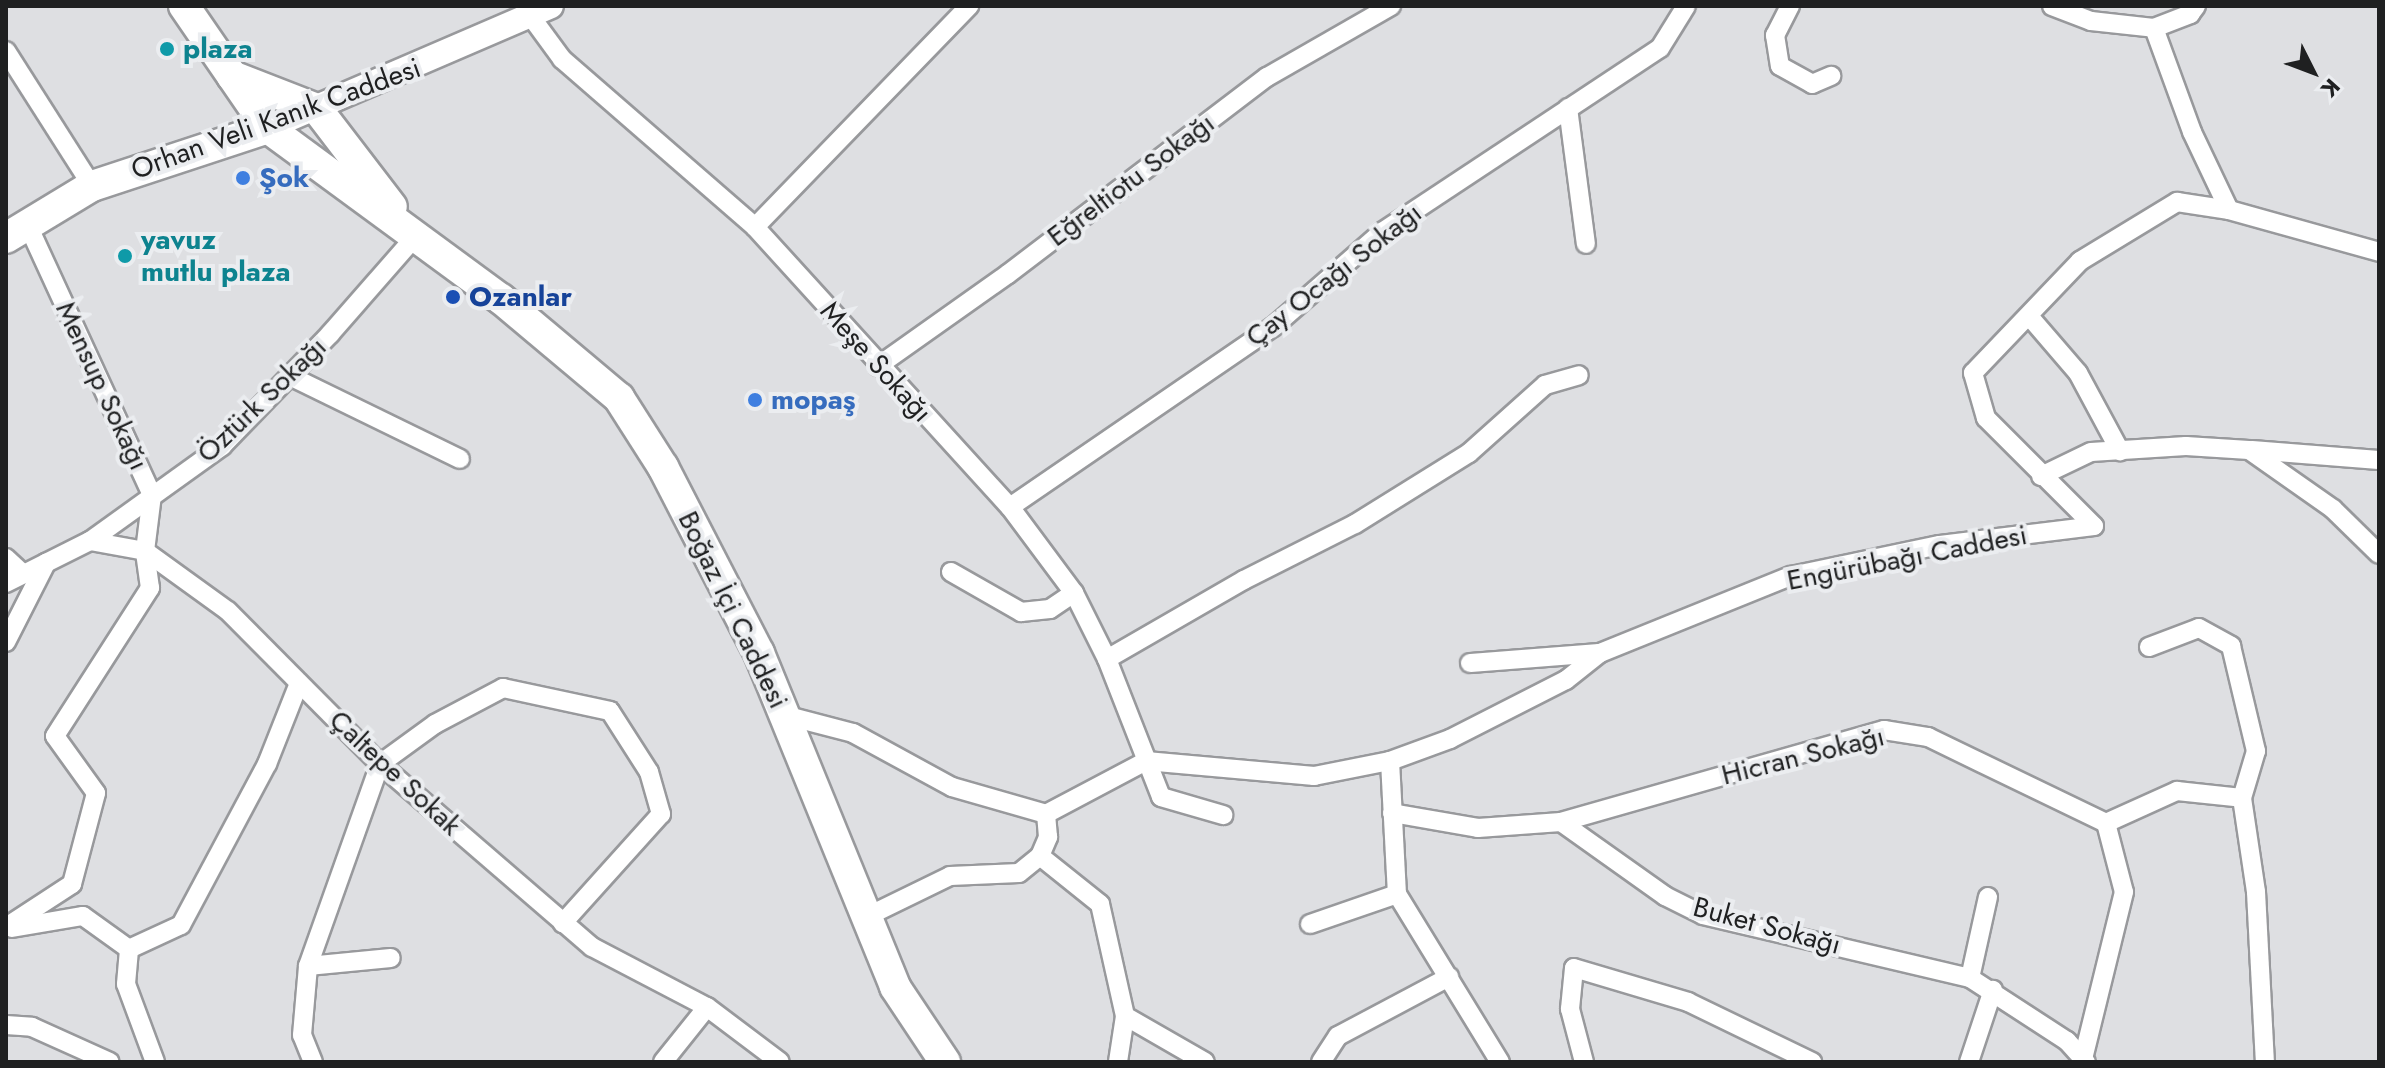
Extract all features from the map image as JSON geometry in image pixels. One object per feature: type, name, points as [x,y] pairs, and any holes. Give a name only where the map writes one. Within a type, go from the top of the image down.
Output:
[{"type":"main road","name":"Boğaz İçi Caddesi","points":[[184,6],[268,128],[501,299],[619,398],[670,480],[759,653],[895,987],[945,1062]]},
{"type":"main road","points":[[232,76],[317,109],[415,237]]},
{"type":"main road","name":"Orhan Veli Kanık Caddesi","points":[[17,232],[92,186],[268,128]]},
{"type":"street","points":[[755,227],[969,6]]},
{"type":"street","name":"Eğreltiotu Sokağı","points":[[878,366],[1008,274],[1267,77],[1391,6]]},
{"type":"street","name":"Çay Ocağı Sokağı","points":[[1010,507],[1273,327],[1382,232],[1660,48],[1686,6]]},
{"type":"street","points":[[1790,6],[1775,35],[1780,66],[1812,84],[1831,76]]},
{"type":"street","points":[[2052,6],[2091,21],[2154,28],[2190,14],[2196,6]]},
{"type":"street","name":"Meşe Sokağı","points":[[541,12],[562,59],[755,227],[878,366],[1010,507],[1074,593],[1107,659],[1161,797],[1223,815]]},
{"type":"street","name":"Orhan Veli Kanık Caddesi","points":[[268,128],[541,12]]},
{"type":"street","points":[[2154,28],[2192,132],[2229,210]]},
{"type":"street","points":[[6,51],[92,186]]},
{"type":"street","points":[[1568,108],[1586,244]]},
{"type":"street","name":"Engürübağı Caddesi","points":[[1146,761],[1314,776],[1390,761],[1450,739],[1540,693],[1600,653],[1791,576],[1940,545],[2094,526],[1986,418],[1973,373],[2080,261],[2177,202],[2229,210],[2379,252]]},
{"type":"street","name":"Mensup Sokağı","points":[[6,928],[72,884],[96,793],[55,736],[150,588],[145,551],[152,495],[17,232]]},
{"type":"street","name":"Öztürk Sokağı","points":[[90,541],[222,446],[290,376],[415,237]]},
{"type":"street","points":[[2029,316],[2078,373],[2120,451]]},
{"type":"street","points":[[1107,659],[1355,524],[1469,453],[1545,385],[1579,375]]},
{"type":"street","points":[[290,376],[460,459]]},
{"type":"street","points":[[2041,476],[2091,452],[2186,446],[2379,460]]},
{"type":"street","points":[[2249,450],[2333,509],[2379,554]]},
{"type":"street","points":[[6,583],[90,541]]},
{"type":"street","name":"Çaltepe Sokak","points":[[90,541],[145,551],[228,611],[380,764],[592,947],[707,1007],[780,1062]]},
{"type":"street","points":[[6,558],[23,574]]},
{"type":"street","points":[[6,642],[46,563]]},
{"type":"street","points":[[951,572],[1021,612],[1050,609],[1074,593]]},
{"type":"street","points":[[2149,647],[2199,628],[2231,646],[2256,751],[2242,798],[2256,892],[2265,1062]]},
{"type":"street","points":[[1470,663],[1600,653]]},
{"type":"street","points":[[129,949],[181,925],[267,764],[299,683]]},
{"type":"street","points":[[313,1062],[302,1035],[308,966],[380,764],[435,724],[503,688],[610,711],[649,772],[661,814],[563,923]]},
{"type":"street","points":[[784,715],[853,733],[952,787],[1046,814],[1146,761]]},
{"type":"street","name":"Hicran Sokağı","points":[[1392,813],[1478,828],[1561,822],[1884,730],[1928,737],[2106,823]]},
{"type":"street","points":[[1390,761],[1397,894],[1500,1062]]},
{"type":"street","points":[[2085,1058],[2124,892],[2106,823],[2177,791],[2242,798]]},
{"type":"street","points":[[866,917],[950,876],[1019,873],[1040,856],[1048,837],[1046,814]]},
{"type":"street","name":"Buket Sokağı","points":[[1561,822],[1665,896],[1703,915],[1970,978],[1993,990],[2085,1058]]},
{"type":"street","points":[[1040,856],[1100,904],[1125,1016],[1118,1062]]},
{"type":"street","points":[[1310,924],[1397,894]]},
{"type":"street","points":[[1970,978],[1988,897]]},
{"type":"street","points":[[6,928],[83,916],[129,949]]},
{"type":"street","points":[[129,949],[126,984],[155,1062]]},
{"type":"street","points":[[308,966],[391,958]]},
{"type":"street","points":[[1584,1062],[1570,1009],[1574,968],[1688,1002],[1812,1062]]},
{"type":"street","points":[[1321,1062],[1338,1036],[1449,977]]},
{"type":"street","points":[[1969,1062],[1993,990]]},
{"type":"street","points":[[663,1062],[707,1007]]},
{"type":"street","points":[[1125,1016],[1205,1062]]},
{"type":"street","points":[[6,1025],[32,1027],[102,1061]]},
{"type":"place","name":"plaza","points":[[167,49]]},
{"type":"place","name":"Şok","points":[[243,178]]},
{"type":"place","name":"yavuz mutlu plaza","points":[[125,256]]},
{"type":"place","name":"Ozanlar","points":[[453,297]]},
{"type":"place","name":"mopaş","points":[[755,400]]}]
